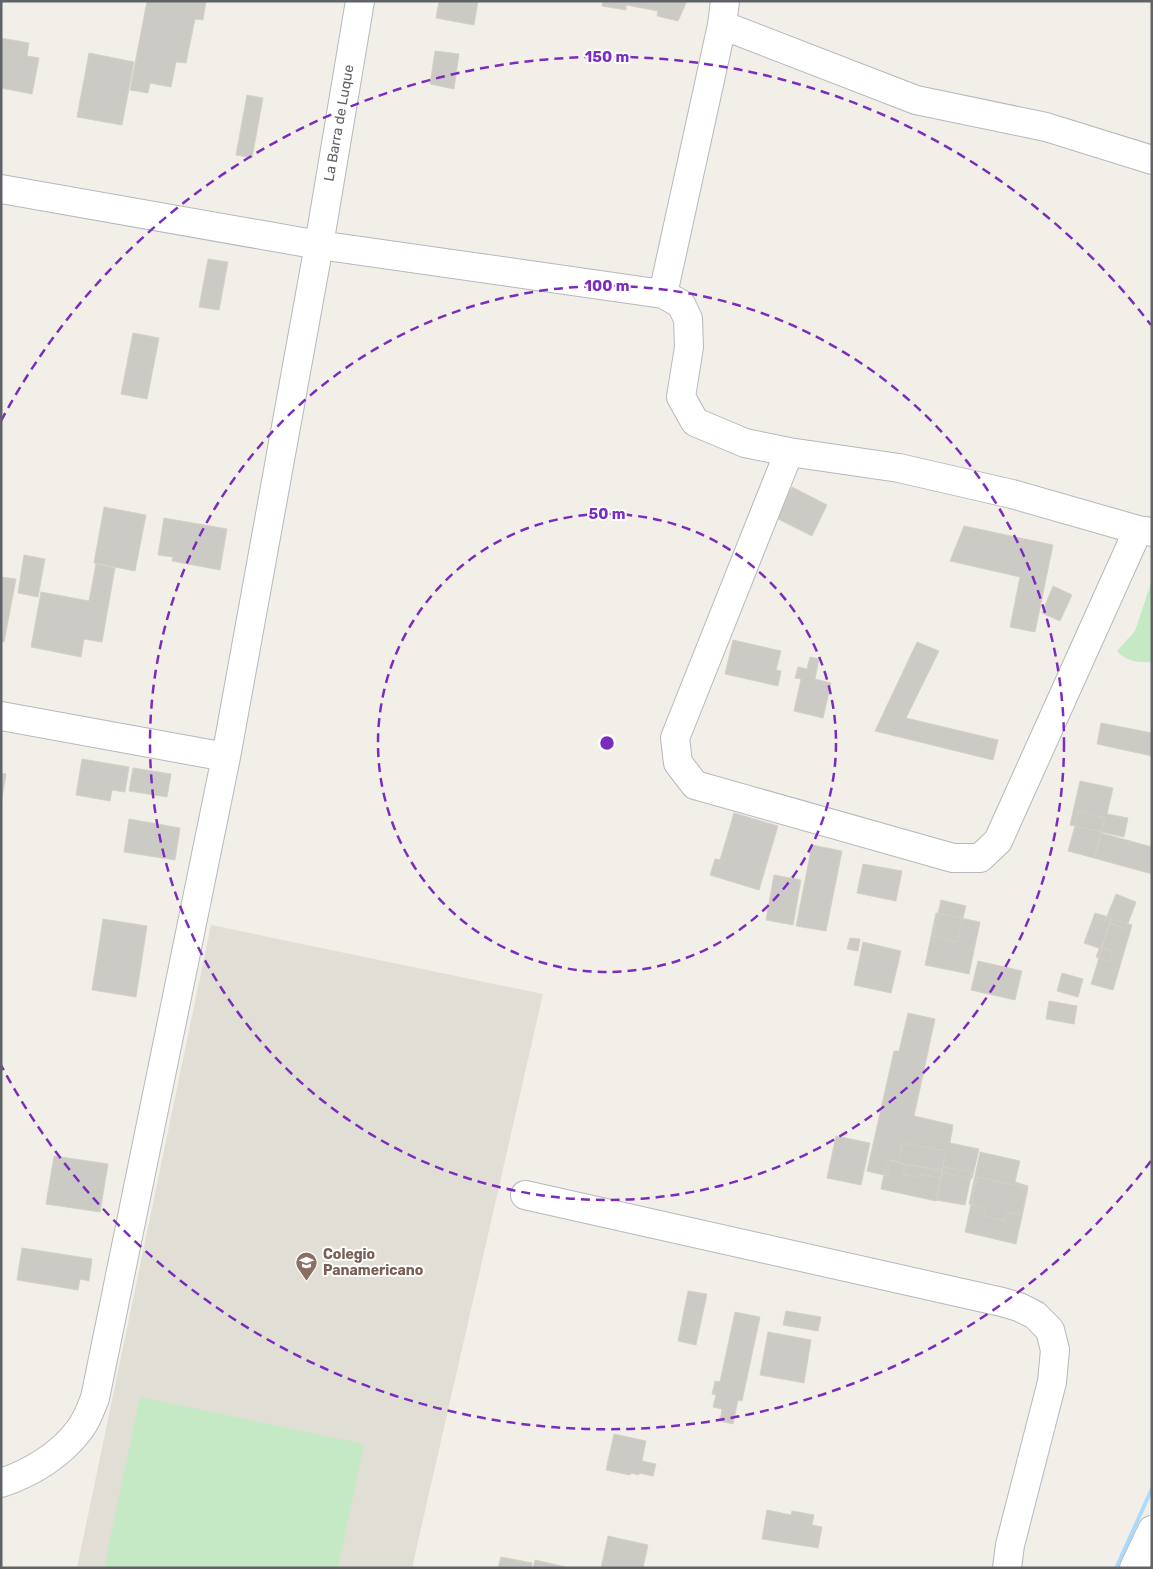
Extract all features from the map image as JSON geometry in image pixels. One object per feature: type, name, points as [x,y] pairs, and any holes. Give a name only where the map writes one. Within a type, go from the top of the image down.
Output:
[{"type":"street","name":"La Barra de Luque","points":[[1,1483],[35,1468],[60,1451],[81,1428],[95,1398],[226,756],[319,245],[360,1]]},
{"type":"street","points":[[663,294],[724,13],[916,100],[1046,127],[1152,160]]},
{"type":"street","points":[[1,188],[319,245],[663,294],[681,304],[688,319],[689,347],[682,397],[695,422],[720,434],[745,442],[789,452],[899,468],[1012,494],[1145,531],[998,841],[980,858],[953,858],[696,784],[678,763],[675,738],[789,452]]},
{"type":"street","points":[[1,716],[226,756]]},
{"type":"street","points":[[525,1195],[1002,1302],[1035,1315],[1050,1330],[1055,1350],[1052,1382],[1010,1545],[1007,1568]]},
{"type":"street","points":[[1134,1568],[1152,1530]]},
{"type":"shaded area","name":"Colegio Panamericano","points":[[211,925],[543,994],[412,1568],[77,1568]]},
{"type":"green space","points":[[1152,580],[1152,662],[1133,661],[1117,651],[1135,631]]},
{"type":"green space","points":[[140,1397],[364,1444],[338,1568],[104,1568]]},
{"type":"water","points":[[1152,1484],[1152,1493],[1118,1568],[1114,1568]]},
{"type":"building","points":[[147,1],[206,1],[203,20],[195,19],[186,63],[176,62],[171,87],[150,83],[148,93],[130,90]]},
{"type":"building","points":[[439,1],[478,1],[474,25],[436,18]]},
{"type":"building","points":[[603,1],[687,1],[678,21],[657,16],[658,11],[626,5],[626,10],[602,6]]},
{"type":"building","points":[[1,38],[29,43],[27,56],[39,58],[32,94],[1,88]]},
{"type":"building","points":[[435,51],[459,54],[454,89],[430,84]]},
{"type":"building","points":[[89,53],[134,62],[122,125],[77,117]]},
{"type":"building","points":[[247,95],[263,98],[252,158],[236,155]]},
{"type":"building","points":[[208,259],[228,262],[219,310],[199,307]]},
{"type":"building","points":[[133,333],[159,338],[147,399],[121,394]]},
{"type":"building","points":[[792,487],[827,505],[812,536],[776,518]]},
{"type":"building","points":[[104,507],[146,515],[135,571],[94,563]]},
{"type":"building","points":[[164,518],[227,529],[220,570],[172,561],[173,557],[158,555]]},
{"type":"building","points":[[964,526],[1053,545],[1035,632],[1010,627],[1020,577],[950,561]]},
{"type":"building","points":[[24,555],[45,559],[38,597],[18,593]]},
{"type":"building","points":[[96,564],[115,568],[102,642],[84,639],[81,657],[31,647],[41,592],[89,601]]},
{"type":"building","points":[[1,577],[16,579],[4,642],[1,641]]},
{"type":"building","points":[[1053,586],[1072,595],[1060,621],[1042,613]]},
{"type":"building","points":[[733,640],[781,651],[776,670],[781,671],[778,686],[725,674]]},
{"type":"building","points":[[917,642],[939,651],[906,718],[998,740],[993,760],[875,731]]},
{"type":"building","points":[[810,657],[819,659],[815,679],[831,683],[823,718],[794,711],[801,679],[795,678],[798,667],[807,669]]},
{"type":"building","points":[[1101,723],[1152,733],[1152,756],[1097,744]]},
{"type":"building","points":[[82,759],[129,767],[125,792],[112,790],[110,801],[76,795]]},
{"type":"building","points":[[133,768],[171,774],[167,797],[129,791]]},
{"type":"building","points":[[1,773],[6,774],[1,805]]},
{"type":"building","points":[[1080,781],[1113,788],[1107,814],[1128,818],[1124,837],[1070,825]]},
{"type":"building","points":[[1079,811],[1105,818],[1094,858],[1068,851]]},
{"type":"building","points":[[734,813],[778,826],[759,890],[710,875],[715,859],[720,860]]},
{"type":"building","points":[[129,819],[180,828],[175,860],[124,852]]},
{"type":"building","points":[[1101,833],[1152,847],[1152,874],[1094,858]]},
{"type":"building","points":[[812,845],[842,851],[826,931],[796,926]]},
{"type":"building","points":[[863,864],[902,871],[896,901],[857,893]]},
{"type":"building","points":[[774,875],[801,880],[793,925],[766,920]]},
{"type":"building","points":[[1116,894],[1136,902],[1126,929],[1105,921]]},
{"type":"building","points":[[941,900],[966,906],[957,942],[933,936]]},
{"type":"building","points":[[936,913],[980,922],[969,974],[925,965]]},
{"type":"building","points":[[1095,913],[1112,918],[1101,949],[1084,943]]},
{"type":"building","points":[[103,919],[147,926],[136,997],[92,990]]},
{"type":"building","points":[[1111,919],[1132,925],[1113,990],[1091,984]]},
{"type":"building","points":[[850,938],[860,939],[858,951],[847,949]]},
{"type":"building","points":[[863,942],[901,951],[891,993],[854,985]]},
{"type":"building","points":[[1100,947],[1113,951],[1110,962],[1096,957]]},
{"type":"building","points":[[978,961],[1022,971],[1015,1000],[971,990]]},
{"type":"building","points":[[1062,973],[1083,979],[1078,997],[1057,991]]},
{"type":"building","points":[[1049,1001],[1077,1006],[1074,1024],[1046,1019]]},
{"type":"building","points":[[908,1013],[935,1019],[914,1116],[953,1125],[950,1143],[979,1149],[972,1179],[943,1173],[941,1178],[921,1174],[920,1178],[903,1174],[906,1164],[891,1160],[888,1176],[867,1171],[894,1051],[899,1051]]},
{"type":"building","points":[[836,1136],[870,1143],[861,1185],[827,1178]]},
{"type":"building","points":[[902,1143],[946,1151],[942,1170],[899,1163]]},
{"type":"building","points":[[980,1152],[1020,1161],[1015,1182],[1028,1186],[1022,1215],[1006,1212],[1004,1221],[983,1216],[986,1208],[969,1204]]},
{"type":"building","points":[[54,1156],[108,1164],[100,1212],[46,1204]]},
{"type":"building","points":[[887,1160],[942,1172],[936,1201],[881,1189]]},
{"type":"building","points":[[943,1167],[972,1172],[965,1205],[936,1200]]},
{"type":"building","points":[[977,1177],[1028,1188],[1016,1244],[965,1232]]},
{"type":"building","points":[[22,1248],[92,1259],[89,1281],[80,1279],[78,1290],[17,1280]]},
{"type":"building","points":[[688,1291],[707,1294],[696,1345],[678,1341]]},
{"type":"building","points":[[786,1311],[821,1317],[818,1331],[783,1325]]},
{"type":"building","points":[[735,1312],[760,1317],[742,1401],[738,1400],[733,1424],[720,1421],[722,1409],[713,1407],[716,1395],[712,1394],[715,1381],[720,1382]]},
{"type":"building","points":[[768,1332],[811,1340],[804,1383],[760,1375]]},
{"type":"building","points":[[614,1434],[646,1441],[642,1461],[656,1464],[653,1476],[639,1473],[639,1475],[631,1473],[630,1475],[606,1470]]},
{"type":"building","points":[[767,1510],[791,1515],[792,1511],[814,1515],[812,1525],[822,1527],[818,1548],[762,1539]]},
{"type":"building","points":[[608,1536],[648,1545],[643,1568],[601,1568]]},
{"type":"building","points":[[501,1557],[532,1563],[531,1568],[498,1568]]},
{"type":"building","points":[[535,1560],[570,1568],[533,1568]]},
{"type":"place","name":"Colegio Panamericano","points":[[307,1281]]}]
